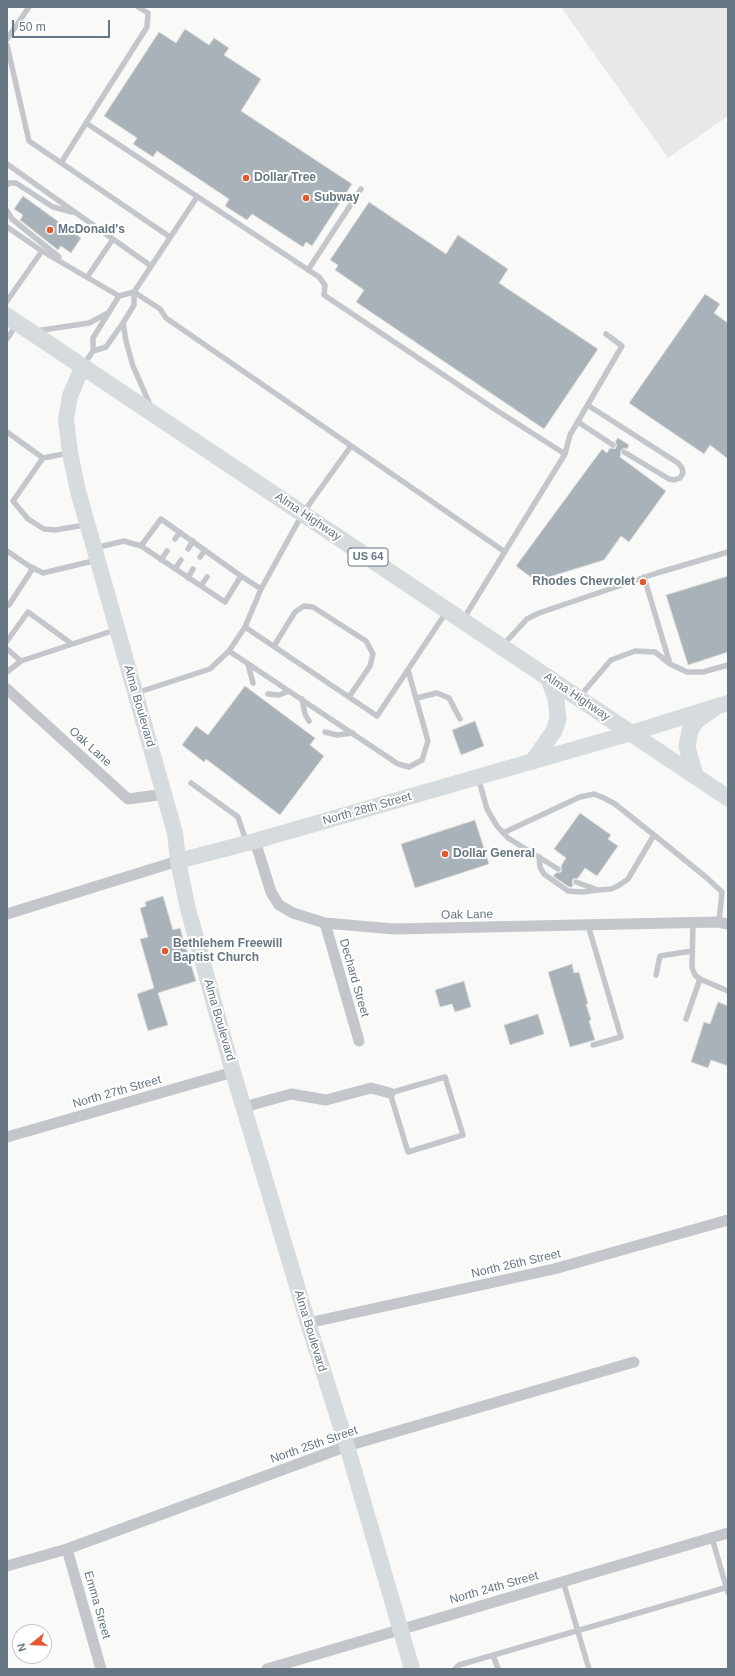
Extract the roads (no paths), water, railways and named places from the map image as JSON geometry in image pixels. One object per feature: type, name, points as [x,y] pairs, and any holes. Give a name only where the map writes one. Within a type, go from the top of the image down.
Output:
[{"type":"main road","name":"Alma Highway","points":[[18,323],[728,798]]},
{"type":"main road","points":[[533,761],[554,731],[558,719],[556,698],[548,677]]},
{"type":"main road","points":[[694,775],[687,747],[690,730],[697,720],[721,705]]},
{"type":"street","name":"Alma Boulevard","points":[[83,366],[70,396],[66,419],[70,453],[78,491],[165,794],[175,833],[178,861],[188,909],[234,1072],[308,1323],[347,1446],[412,1669]]},
{"type":"street","name":"Oak Lane","points":[[7,690],[128,799],[165,794]]},
{"type":"street","name":"North 28th Street","points":[[7,914],[178,861],[251,842],[478,777],[631,733],[721,705]]},
{"type":"street","name":"Oak Lane","points":[[251,842],[270,892],[279,905],[293,913],[325,922],[394,930],[693,922],[724,923]]},
{"type":"street","name":"Dechard Street","points":[[325,922],[359,1041]]},
{"type":"street","name":"North 27th Street","points":[[7,1137],[234,1072]]},
{"type":"street","points":[[244,1107],[291,1094],[326,1100],[371,1088],[390,1093]]},
{"type":"street","name":"North 26th Street","points":[[308,1323],[554,1269],[728,1220]]},
{"type":"street","name":"North 25th Street","points":[[7,1566],[67,1549],[347,1446],[634,1362]]},
{"type":"street","name":"North 24th Street","points":[[267,1669],[728,1533]]},
{"type":"street","name":"Emma Street","points":[[67,1549],[101,1669]]},
{"type":"lane","points":[[7,39],[30,7]]},
{"type":"lane","points":[[138,7],[148,13]]},
{"type":"lane","points":[[61,163],[147,27],[148,13],[152,7]]},
{"type":"lane","points":[[7,46],[29,141],[170,237]]},
{"type":"lane","points":[[86,123],[319,277],[325,285],[324,295],[496,410],[565,454]]},
{"type":"lane","points":[[7,164],[151,266]]},
{"type":"lane","points":[[7,185],[9,183],[16,183],[53,207],[76,213]]},
{"type":"lane","points":[[308,270],[361,189]]},
{"type":"lane","points":[[92,351],[106,346],[124,323],[134,305],[134,292],[197,197]]},
{"type":"lane","points":[[7,211],[12,219],[67,264]]},
{"type":"lane","points":[[7,227],[42,250],[88,276],[119,296]]},
{"type":"lane","points":[[88,276],[113,239]]},
{"type":"lane","points":[[7,301],[42,250]]},
{"type":"lane","points":[[83,366],[92,351],[93,338],[119,296],[134,292],[160,309],[166,318],[505,552]]},
{"type":"lane","points":[[7,339],[18,323],[89,323],[110,312]]},
{"type":"lane","points":[[124,323],[126,341],[133,366],[155,414]]},
{"type":"lane","points":[[463,620],[565,454],[570,434],[588,406],[622,346],[606,334]]},
{"type":"lane","points":[[588,406],[678,463],[682,468],[683,473],[680,478],[674,480],[669,479],[624,452]]},
{"type":"lane","points":[[578,422],[613,445]]},
{"type":"lane","points":[[7,432],[43,458]]},
{"type":"lane","points":[[136,693],[210,669],[229,651],[245,627],[261,589],[303,513],[351,446]]},
{"type":"lane","points":[[70,453],[43,458],[13,502],[28,519],[44,529],[55,530],[88,524]]},
{"type":"lane","points":[[141,546],[161,519],[261,589]]},
{"type":"lane","points":[[175,539],[180,532]]},
{"type":"lane","points":[[7,551],[43,573],[96,554],[124,541],[141,546],[225,602],[241,576]]},
{"type":"lane","points":[[188,549],[192,541]]},
{"type":"lane","points":[[161,560],[167,550]]},
{"type":"lane","points":[[200,557],[205,550]]},
{"type":"lane","points":[[502,646],[527,620],[539,613],[644,577],[728,552]]},
{"type":"lane","points":[[214,565],[218,559]]},
{"type":"lane","points":[[175,569],[181,560]]},
{"type":"lane","points":[[9,605],[33,568]]},
{"type":"lane","points":[[188,578],[193,569]]},
{"type":"lane","points":[[201,586],[207,577]]},
{"type":"lane","points":[[644,577],[670,664]]},
{"type":"lane","points":[[274,646],[295,612],[304,606],[313,607],[366,641],[373,654],[370,666],[349,697]]},
{"type":"lane","points":[[245,627],[377,716],[448,610]]},
{"type":"lane","points":[[7,641],[28,612],[72,644]]},
{"type":"lane","points":[[7,672],[21,661],[118,630]]},
{"type":"lane","points":[[7,648],[21,661]]},
{"type":"lane","points":[[229,651],[398,764],[409,767],[422,760],[428,741],[408,670]]},
{"type":"lane","points":[[578,698],[612,660],[635,651],[655,652],[670,664],[687,672],[703,672],[728,664]]},
{"type":"lane","points":[[248,664],[253,683]]},
{"type":"lane","points":[[268,694],[279,694],[290,691]]},
{"type":"lane","points":[[417,698],[437,693],[449,698],[460,719]]},
{"type":"lane","points":[[302,699],[305,714],[309,721]]},
{"type":"lane","points":[[325,732],[337,735],[353,733]]},
{"type":"lane","points":[[478,777],[487,809],[503,833],[508,838],[558,869]]},
{"type":"lane","points":[[191,783],[238,817],[251,842]]},
{"type":"lane","points":[[503,833],[580,797],[594,794],[604,798],[615,804],[725,893],[724,923]]},
{"type":"lane","points":[[540,857],[540,867],[544,874],[568,891],[582,892],[611,889],[628,879],[654,836]]},
{"type":"lane","points":[[576,882],[598,890]]},
{"type":"lane","points":[[693,922],[692,968],[695,975],[700,979],[728,991]]},
{"type":"lane","points":[[588,925],[621,1037],[593,1045]]},
{"type":"lane","points":[[656,975],[660,956],[692,951]]},
{"type":"lane","points":[[686,1019],[700,979]]},
{"type":"lane","points":[[445,1077],[463,1135],[408,1152],[390,1093],[445,1077]]},
{"type":"lane","points":[[455,1669],[459,1665],[577,1630],[727,1589],[712,1538]]},
{"type":"lane","points":[[563,1581],[589,1669]]},
{"type":"lane","points":[[493,1655],[498,1669]]},
{"type":"place","name":"Dollar Tree","points":[[246,178]]},
{"type":"place","name":"Subway","points":[[306,198]]},
{"type":"place","name":"McDonald's","points":[[50,230]]},
{"type":"place","name":"Rhodes Chevrolet","points":[[643,582]]},
{"type":"place","name":"Dollar General","points":[[445,854]]},
{"type":"place","name":"Bethlehem Freewill Baptist Church","points":[[165,951]]}]
